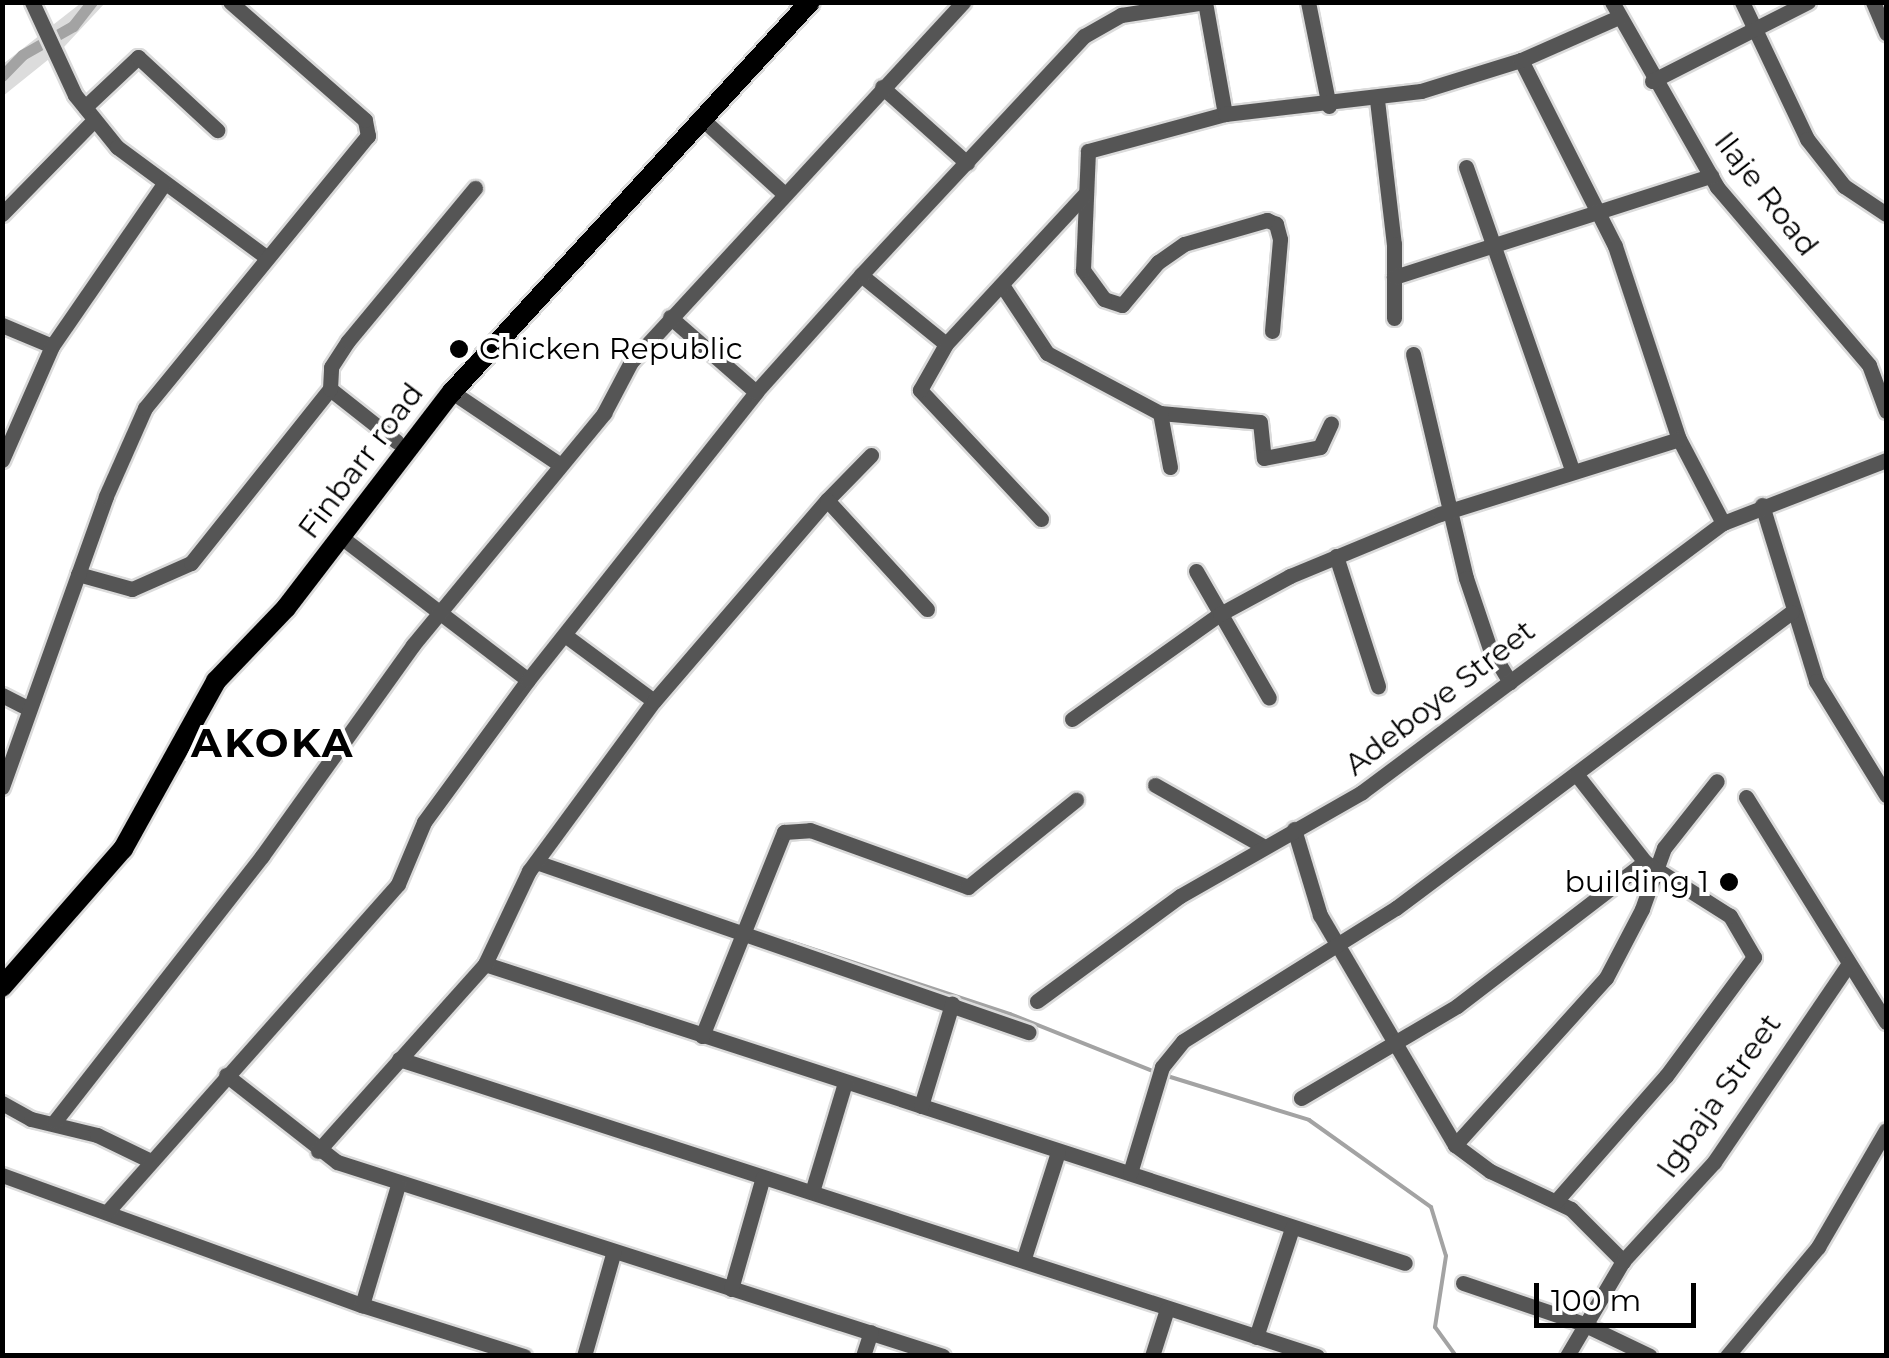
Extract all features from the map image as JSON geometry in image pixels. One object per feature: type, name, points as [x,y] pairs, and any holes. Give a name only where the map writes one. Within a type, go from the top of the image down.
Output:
[{"type":"main road","name":"Finbarr road","points":[[2,969],[113,842],[214,664],[278,599],[397,442],[793,2]]},
{"type":"main road","name":"Finbarr road","points":[[2,988],[123,849],[216,682],[341,537],[505,321],[810,2]]},
{"type":"street","points":[[32,2],[52,48],[89,114],[162,185],[265,256]]},
{"type":"street","points":[[2,788],[27,708],[145,408],[265,256],[361,147],[369,128],[230,2]]},
{"type":"street","points":[[55,1121],[262,856],[440,612],[670,317],[782,192],[963,2]]},
{"type":"street","points":[[108,1212],[149,1160],[398,884],[424,822],[528,680],[756,392],[1084,36],[1122,14],[1205,2],[1226,114]]},
{"type":"street","points":[[1308,2],[1329,106]]},
{"type":"street","points":[[1742,2],[1827,168],[1886,214]]},
{"type":"street","points":[[1652,81],[1808,2]]},
{"type":"street","points":[[1873,2],[1886,34]]},
{"type":"street","points":[[1272,330],[1279,267],[1274,222],[1236,226],[1171,252],[1116,306],[1086,280],[1084,195],[1093,147],[1226,114],[1377,100],[1521,60],[1616,10]]},
{"type":"street","name":"Ilaje Road","points":[[1616,10],[1652,81],[1710,176],[1869,365],[1886,411]]},
{"type":"street","points":[[2,214],[138,57],[217,130]]},
{"type":"street","points":[[1521,60],[1600,214],[1632,288],[1679,440],[1723,523]]},
{"type":"street","points":[[882,86],[967,163]]},
{"type":"street","points":[[1377,100],[1394,277],[1394,318]]},
{"type":"street","points":[[700,116],[782,192]]},
{"type":"street","points":[[1466,168],[1573,472]]},
{"type":"street","points":[[1394,277],[1494,250],[1710,176]]},
{"type":"street","points":[[2,460],[52,346],[162,185]]},
{"type":"street","points":[[78,574],[132,588],[190,562],[330,389],[336,356],[475,188]]},
{"type":"street","points":[[1041,519],[920,390],[946,344],[1004,288],[1084,195]]},
{"type":"street","points":[[861,275],[946,344]]},
{"type":"street","points":[[1004,288],[1048,353],[1160,413],[1260,422],[1261,455],[1270,459],[1320,447],[1331,423]]},
{"type":"street","points":[[670,317],[756,392]]},
{"type":"street","points":[[2,325],[52,346]]},
{"type":"street","points":[[1413,354],[1427,394],[1429,437],[1479,622],[1510,682]]},
{"type":"street","points":[[1869,365],[1886,360]]},
{"type":"street","points":[[330,389],[397,442]]},
{"type":"street","points":[[452,392],[559,464]]},
{"type":"street","points":[[1160,413],[1170,467]]},
{"type":"street","points":[[1072,719],[1220,614],[1336,556],[1448,511],[1679,440]]},
{"type":"street","points":[[318,1150],[485,964],[536,862],[654,701],[871,454]]},
{"type":"street","name":"Adeboye Street","points":[[1037,1002],[1131,928],[1260,844],[1339,809],[1723,523],[1886,460]]},
{"type":"street","points":[[827,500],[928,609]]},
{"type":"street","points":[[1762,505],[1792,612],[1828,705],[1886,795]]},
{"type":"street","points":[[341,537],[528,680]]},
{"type":"street","points":[[1336,556],[1378,686]]},
{"type":"street","points":[[1196,572],[1269,698]]},
{"type":"street","points":[[1130,1174],[1161,1073],[1201,1028],[1396,908],[1792,612]]},
{"type":"street","points":[[566,636],[654,701]]},
{"type":"street","points":[[2,696],[27,708]]},
{"type":"street","points":[[1556,1201],[1666,1076],[1754,957],[1730,916],[1650,866],[1576,774]]},
{"type":"street","points":[[1301,1098],[1548,942],[1650,866],[1682,820],[1717,781]]},
{"type":"street","points":[[1155,785],[1260,844]]},
{"type":"street","points":[[1746,797],[1824,916],[1848,965],[1886,1022]]},
{"type":"street","points":[[702,1036],[778,838],[792,828],[968,887],[1076,800]]},
{"type":"street","points":[[1294,829],[1311,892],[1336,942],[1391,1044],[1455,1144],[1490,1171],[1556,1201],[1590,1224],[1623,1261]]},
{"type":"street","points":[[536,862],[743,929],[1028,1032]]},
{"type":"street","points":[[1455,1144],[1606,978],[1635,926],[1650,866]]},
{"type":"street","points":[[485,964],[1405,1263]]},
{"type":"street","name":"Igbaja Street","points":[[1567,1356],[1581,1322],[1623,1261],[1714,1162],[1848,965]]},
{"type":"street","points":[[922,1106],[952,1004]]},
{"type":"street","points":[[398,1058],[1317,1356]]},
{"type":"street","points":[[226,1076],[318,1150],[398,1184],[943,1356]]},
{"type":"street","points":[[812,1192],[845,1083]]},
{"type":"street","points":[[2,1103],[31,1119],[55,1121],[149,1160]]},
{"type":"street","points":[[1727,1356],[1818,1246],[1886,1130]]},
{"type":"street","points":[[1024,1258],[1058,1152]]},
{"type":"street","points":[[2,1175],[362,1305],[524,1356]]},
{"type":"street","points":[[730,1289],[763,1178]]},
{"type":"street","points":[[362,1305],[398,1184]]},
{"type":"street","points":[[1256,1336],[1292,1228]]},
{"type":"street","points":[[584,1356],[614,1252]]},
{"type":"street","points":[[1464,1283],[1581,1322],[1650,1356]]},
{"type":"street","points":[[1152,1356],[1167,1309]]},
{"type":"street","points":[[863,1356],[870,1332]]},
{"type":"shaded area","points":[[81,3],[105,3],[64,47],[3,96],[3,64]]},
{"type":"waterway","points":[[2,76],[22,55],[73,26],[92,2]]},
{"type":"waterway","points":[[788,941],[1010,1014],[1155,1072]]},
{"type":"waterway","points":[[1164,1075],[1309,1120],[1431,1207],[1446,1256],[1435,1327],[1456,1356]]},
{"type":"place","name":"Chicken Republic","points":[[459,349]]},
{"type":"place","name":"building 1","points":[[1729,882]]},
{"type":"district","name":"AKOKA","points":[[273,743]]}]
